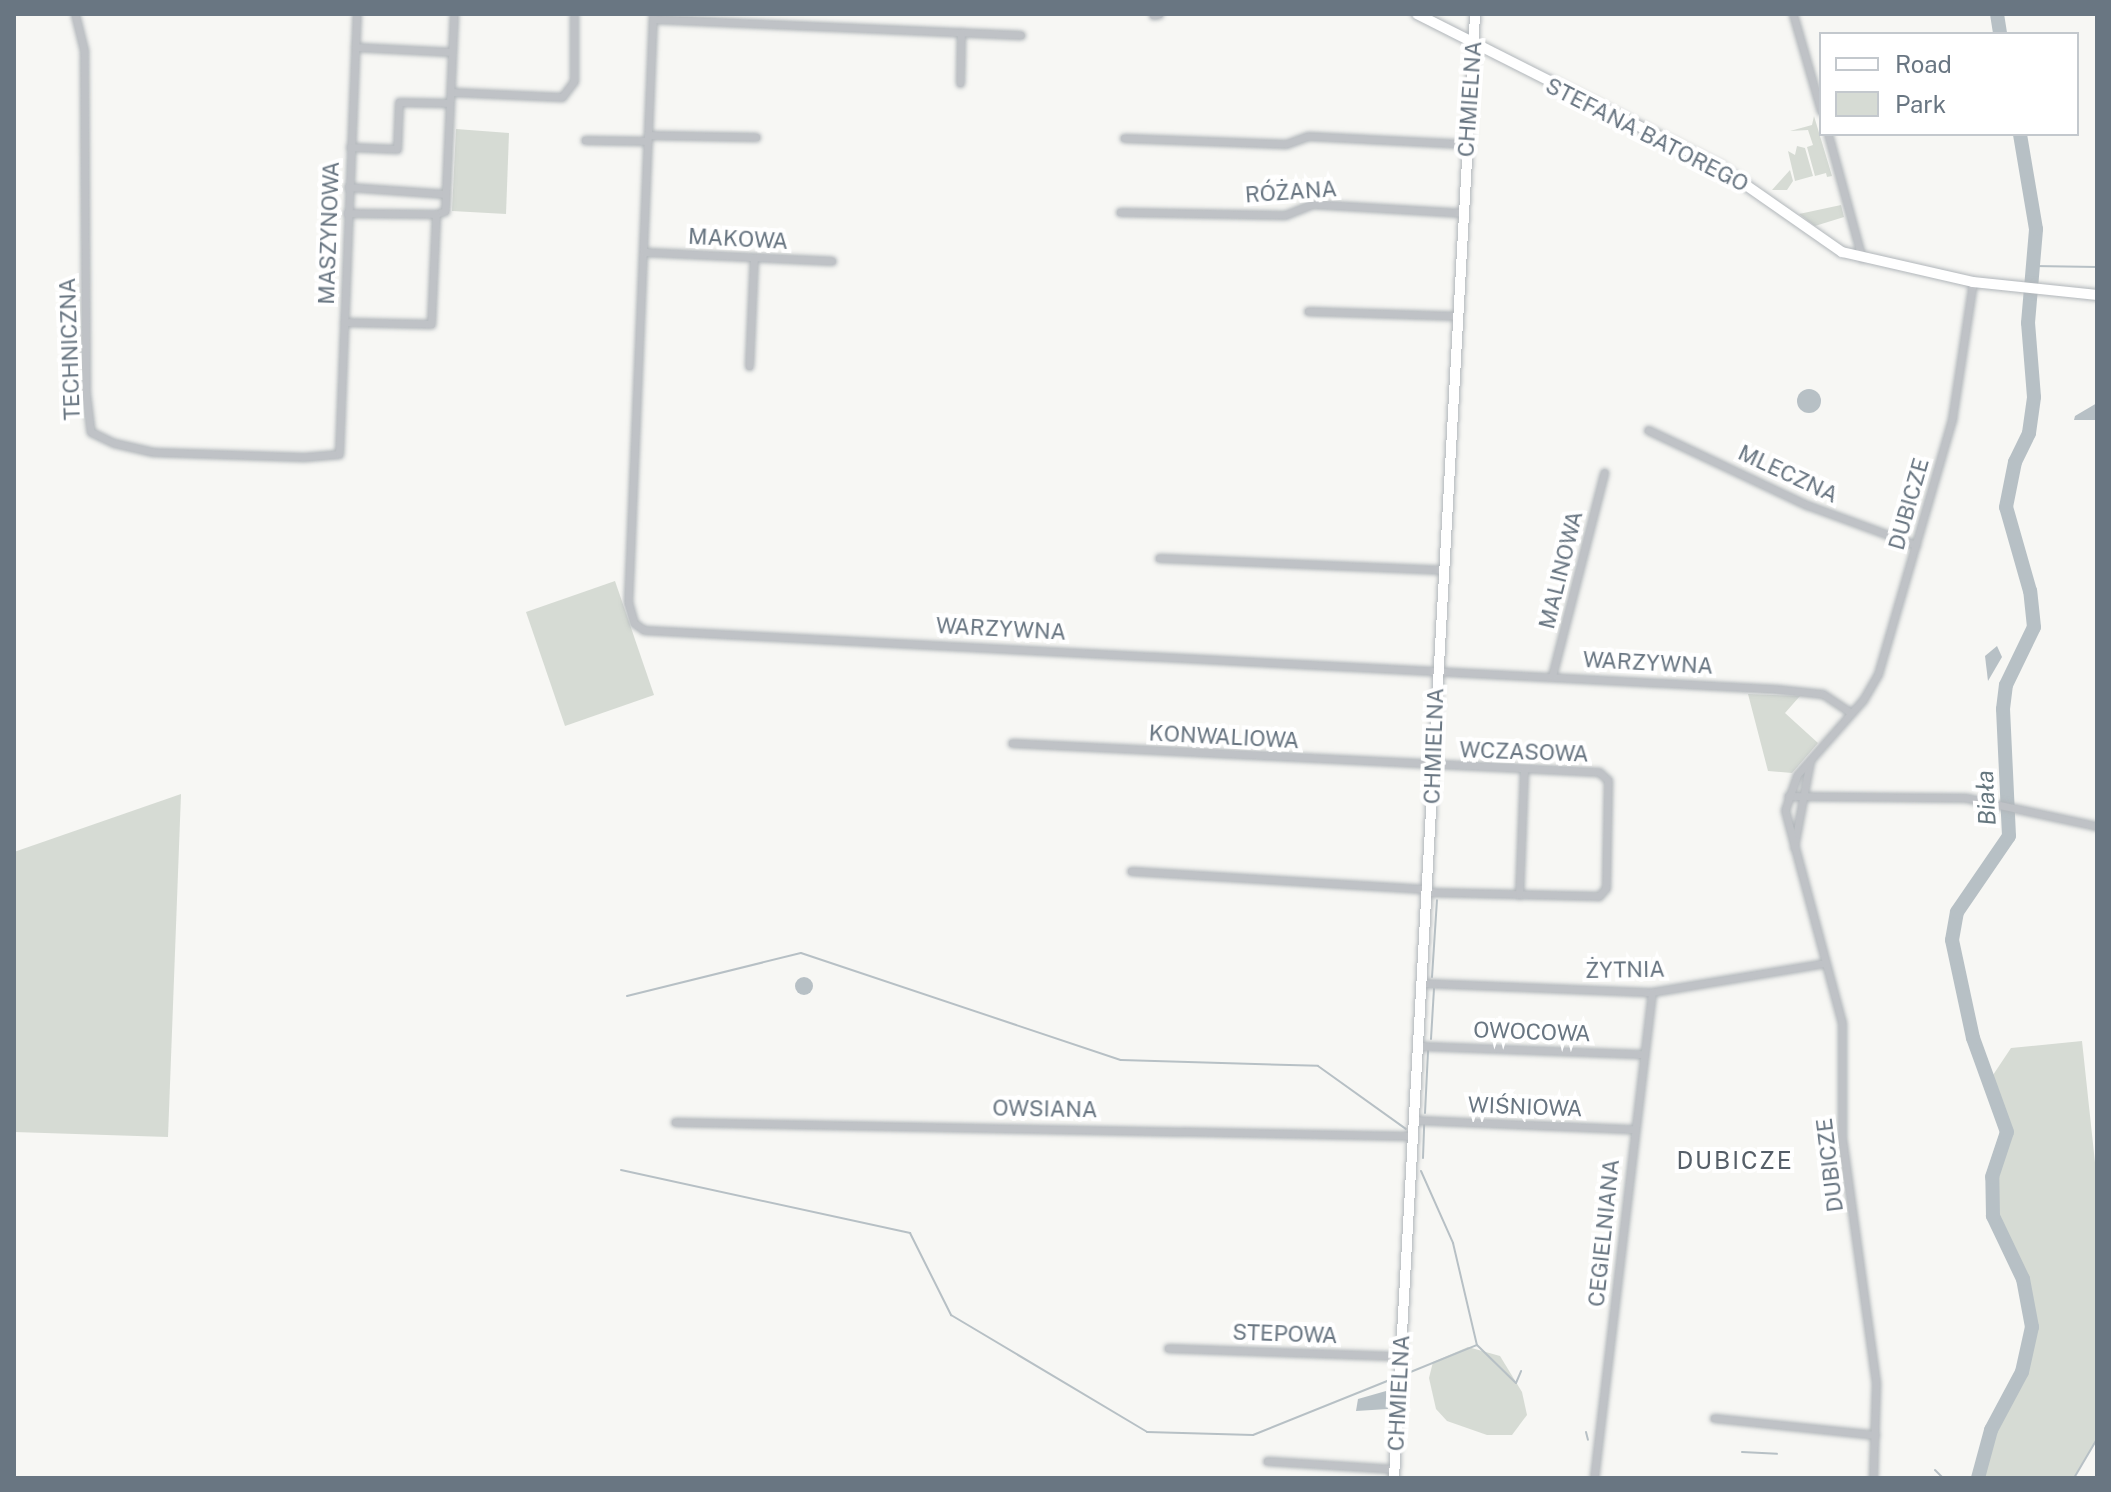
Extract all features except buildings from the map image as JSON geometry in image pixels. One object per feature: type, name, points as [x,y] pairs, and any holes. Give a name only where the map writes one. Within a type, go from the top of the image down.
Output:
[{"type":"street","name":"TECHNICZNA","points":[[75,14],[84,51],[86,394],[91,432],[114,443],[153,452],[339,454]]},
{"type":"street","name":"MASZYNOWA","points":[[339,454],[357,14]]},
{"type":"street","points":[[347,213],[436,214],[445,211],[454,14]]},
{"type":"street","points":[[451,92],[562,97],[574,81],[574,14]]},
{"type":"street","points":[[1153,15],[1159,14]]},
{"type":"street","name":"STEFANA BATOREGO","points":[[1417,14],[1720,167],[1824,243],[1862,258],[1973,282],[2097,295]]},
{"type":"street","name":"CHMIELNA","points":[[1395,1474],[1475,14]]},
{"type":"street","points":[[1793,14],[1819,104]]},
{"type":"street","points":[[653,16],[1021,35]]},
{"type":"street","name":"WARZYWNA","points":[[653,16],[628,602],[634,623],[644,630],[1815,692],[1851,713]]},
{"type":"street","points":[[960,83],[961,32]]},
{"type":"street","points":[[355,47],[452,52]]},
{"type":"street","points":[[350,147],[397,149],[399,102],[448,103]]},
{"type":"street","points":[[1124,138],[1286,144],[1308,136],[1466,144]]},
{"type":"street","points":[[1829,136],[1862,258]]},
{"type":"street","points":[[585,140],[756,137]]},
{"type":"street","points":[[348,187],[446,194]]},
{"type":"street","name":"RÓŻANA","points":[[1120,212],[1285,215],[1312,204],[1464,213]]},
{"type":"street","points":[[344,322],[431,324],[436,214]]},
{"type":"street","name":"MAKOWA","points":[[643,252],[832,261]]},
{"type":"street","points":[[749,366],[754,257]]},
{"type":"street","name":"DUBICZE","points":[[1873,1478],[1875,1435],[1870,1327],[1842,1139],[1842,1023],[1785,825],[1788,796],[1811,758],[1851,713],[1878,674],[1952,419],[1973,282]]},
{"type":"street","points":[[1308,311],[1458,316]]},
{"type":"street","name":"MLECZNA","points":[[1648,430],[1807,505],[1916,545]]},
{"type":"street","name":"MALINOWA","points":[[1552,676],[1604,473]]},
{"type":"street","points":[[1159,558],[1443,570]]},
{"type":"street","name":"KONWALIOWA","points":[[1012,743],[1433,767]]},
{"type":"street","name":"DUBICZE","points":[[1793,853],[1811,758]]},
{"type":"street","name":"WCZASOWA","points":[[1131,871],[1519,895],[1592,898],[1603,893],[1610,801],[1608,780],[1599,772],[1433,767]]},
{"type":"street","points":[[1519,895],[1524,771]]},
{"type":"street","points":[[1788,796],[1803,799],[1910,795],[2000,805],[2097,826]]},
{"type":"street","name":"ŻYTNIA","points":[[1423,983],[1652,992],[1825,963]]},
{"type":"street","name":"CEGIELNIANA","points":[[1594,1478],[1642,1054],[1652,992]]},
{"type":"street","name":"OWOCOWA","points":[[1419,1046],[1642,1054]]},
{"type":"street","name":"WIŚNIOWA","points":[[1415,1120],[1634,1129]]},
{"type":"street","name":"OWSIANA","points":[[675,1122],[1414,1136]]},
{"type":"street","name":"STEPOWA","points":[[1168,1348],[1401,1356]]},
{"type":"street","points":[[1714,1418],[1875,1435]]},
{"type":"street","points":[[1267,1461],[1395,1474]]},
{"type":"green space","points":[[1814,116],[1832,176],[1827,177],[1826,173],[1815,176],[1807,147],[1813,145],[1808,130],[1790,131],[1812,125]]},
{"type":"green space","points":[[456,129],[509,133],[506,214],[452,211]]},
{"type":"green space","points":[[1797,146],[1805,148],[1813,176],[1795,181],[1788,151],[1795,155]]},
{"type":"green space","points":[[1790,170],[1793,181],[1787,190],[1772,190]]},
{"type":"green space","points":[[1841,205],[1844,217],[1815,226],[1799,214]]},
{"type":"green space","points":[[615,581],[654,695],[565,726],[526,612]]},
{"type":"green space","points":[[1748,694],[1800,696],[1785,713],[1818,743],[1792,773],[1768,771]]},
{"type":"green space","points":[[181,794],[168,1137],[14,1132],[14,852]]},
{"type":"green space","points":[[2082,1041],[2097,1181],[2097,1439],[2074,1478],[1978,1478],[1991,1430],[2022,1372],[2032,1327],[2023,1279],[1993,1216],[1992,1177],[2007,1132],[1989,1081],[2011,1048]]},
{"type":"green space","points":[[1468,1347],[1500,1356],[1522,1392],[1527,1415],[1512,1435],[1487,1435],[1447,1421],[1436,1409],[1429,1378],[1433,1362]]},
{"type":"shaded area","points":[[1809,389],[1818,392],[1821,401],[1818,410],[1809,413],[1800,410],[1797,401],[1800,392]]},
{"type":"shaded area","points":[[2097,403],[2097,420],[2074,420],[2075,416]]},
{"type":"shaded area","points":[[1997,646],[2002,657],[1988,681],[1985,656]]},
{"type":"shaded area","points":[[800,977],[808,977],[813,986],[811,993],[800,995],[795,990],[795,982]]},
{"type":"shaded area","points":[[1386,1391],[1388,1409],[1356,1411],[1358,1399]]},
{"type":"waterway","name":"Biała","points":[[1997,14],[2000,32]]},
{"type":"waterway","name":"Biała","points":[[1978,1478],[1991,1430],[2022,1372],[2032,1327],[2023,1279],[1993,1216],[1992,1177],[2007,1132],[1973,1038],[1952,940],[1957,912],[2009,836],[2003,709],[2006,685],[2034,627],[2030,591],[2006,507],[2015,462],[2029,433],[2034,397],[2028,323],[2036,229],[2020,136]]},
{"type":"waterway","points":[[2034,266],[2097,267]]},
{"type":"waterway","points":[[1432,977],[1437,900]]},
{"type":"waterway","points":[[627,996],[801,953],[1121,1060],[1318,1066],[1406,1129]]},
{"type":"waterway","points":[[1431,1039],[1434,989]]},
{"type":"waterway","points":[[1425,1113],[1428,1051]]},
{"type":"waterway","points":[[1423,1158],[1424,1125]]},
{"type":"waterway","points":[[621,1170],[910,1233],[951,1315],[1147,1432],[1253,1435],[1390,1380]]},
{"type":"waterway","points":[[1421,1171],[1453,1243],[1477,1345],[1516,1383],[1521,1371]]},
{"type":"waterway","points":[[1408,1373],[1477,1345]]},
{"type":"waterway","points":[[1586,1432],[1588,1440]]},
{"type":"waterway","points":[[2074,1478],[2097,1439]]},
{"type":"waterway","points":[[1742,1452],[1777,1454]]},
{"type":"waterway","points":[[1935,1470],[1943,1478]]},
{"type":"district","name":"DUBICZE","points":[[1735,1161]]}]
